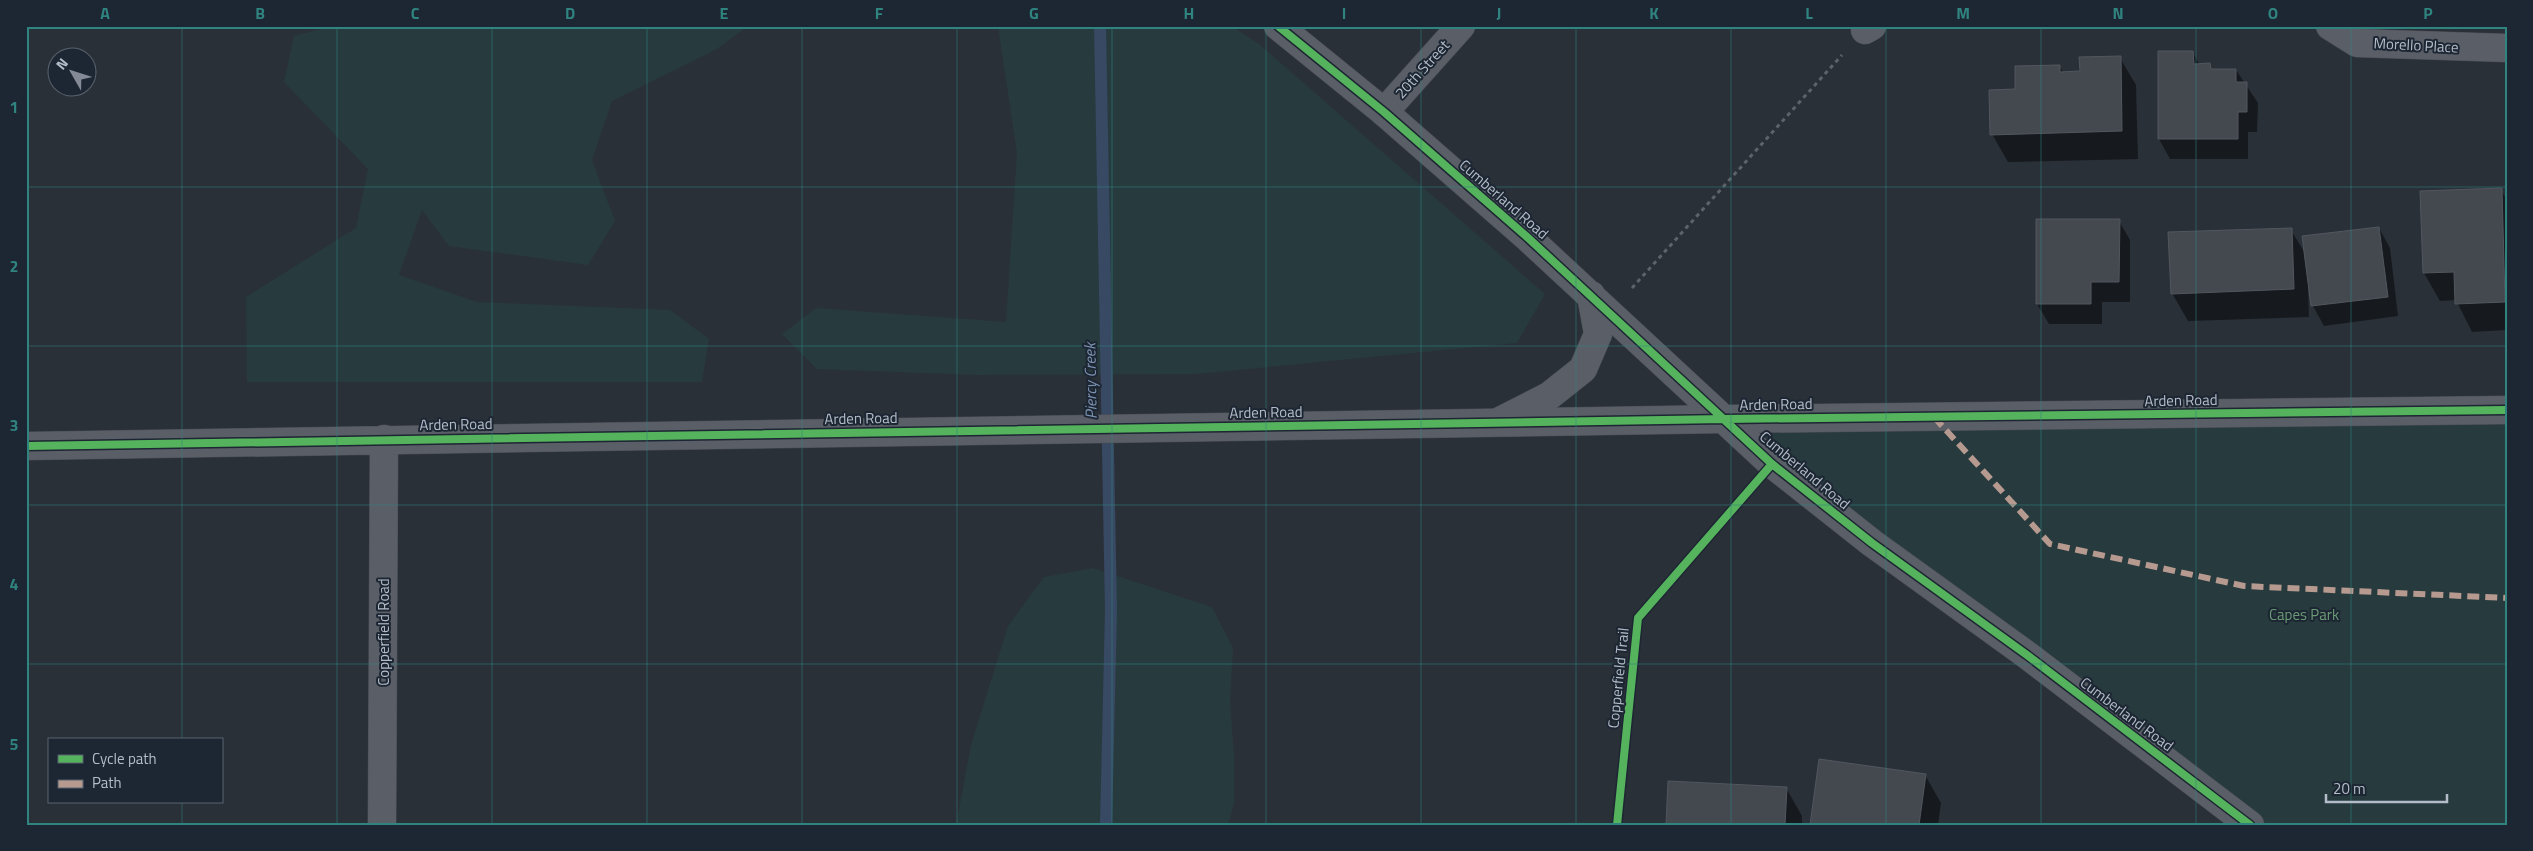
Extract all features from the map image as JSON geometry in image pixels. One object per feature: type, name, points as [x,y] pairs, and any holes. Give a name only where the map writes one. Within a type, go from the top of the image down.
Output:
[{"type":"street","name":"Cumberland Road","points":[[1278,26],[1384,112],[1600,304],[1725,418],[1772,464],[1872,543],[2027,655],[2250,825]]},
{"type":"street","name":"20th Street","points":[[1384,112],[1461,26]]},
{"type":"street","name":"Morello Place","points":[[2330,26],[2356,43],[2507,48]]},
{"type":"street","points":[[1498,422],[1548,396],[1583,369],[1598,334],[1600,304]]},
{"type":"street","name":"Arden Road","points":[[26,446],[1725,418],[2507,410]]},
{"type":"street","name":"Copperfield Road","points":[[382,825],[384,439]]},
{"type":"path","points":[[1600,304],[1868,28]]},
{"type":"green space","points":[[332,26],[748,26],[717,49],[612,101],[592,160],[615,221],[588,265],[449,246],[422,210],[399,275],[477,302],[670,310],[709,339],[702,382],[247,382],[246,297],[356,228],[368,169],[284,82],[294,36]]},
{"type":"green space","points":[[998,26],[1231,26],[1259,44],[1545,294],[1517,343],[1196,374],[978,375],[817,369],[782,334],[816,308],[1006,322],[1017,153]]},
{"type":"green space","name":"Capes Park","points":[[2507,410],[2507,825],[2250,825],[1725,419]]},
{"type":"green space","points":[[1093,568],[1212,607],[1233,648],[1230,701],[1234,755],[1234,804],[1228,825],[956,825],[971,745],[1008,626],[1044,577]]},
{"type":"building","points":[[2158,51],[2193,51],[2194,64],[2210,63],[2211,69],[2236,69],[2236,82],[2247,82],[2247,112],[2238,112],[2238,139],[2158,139]]},
{"type":"building","points":[[2121,56],[2122,131],[1990,135],[1989,90],[2015,89],[2015,66],[2060,65],[2060,72],[2080,71],[2079,57]]},
{"type":"building","points":[[2502,188],[2505,302],[2455,304],[2454,272],[2423,273],[2420,191]]},
{"type":"building","points":[[2036,219],[2120,219],[2119,282],[2091,282],[2091,304],[2036,304]]},
{"type":"building","points":[[2379,227],[2388,297],[2311,306],[2302,236]]},
{"type":"building","points":[[2292,228],[2294,289],[2171,294],[2168,232]]},
{"type":"building","points":[[1819,759],[1926,774],[1919,825],[1810,825]]},
{"type":"building","points":[[1668,781],[1787,787],[1785,825],[1666,825]]},
{"type":"waterway","name":"Piercy Creek","points":[[1100,26],[1111,610],[1106,825]]},
{"type":"marked path","points":[[1934,417],[2050,544],[2244,586],[2507,598]]},
{"type":"cycle path","points":[[1278,26],[1384,112],[1526,236],[1772,464],[1872,543],[2027,655],[2250,825]]},
{"type":"cycle path","points":[[26,446],[1725,419],[2507,410]]},
{"type":"cycle path","name":"Copperfield Trail","points":[[1617,825],[1638,618],[1772,464]]}]
